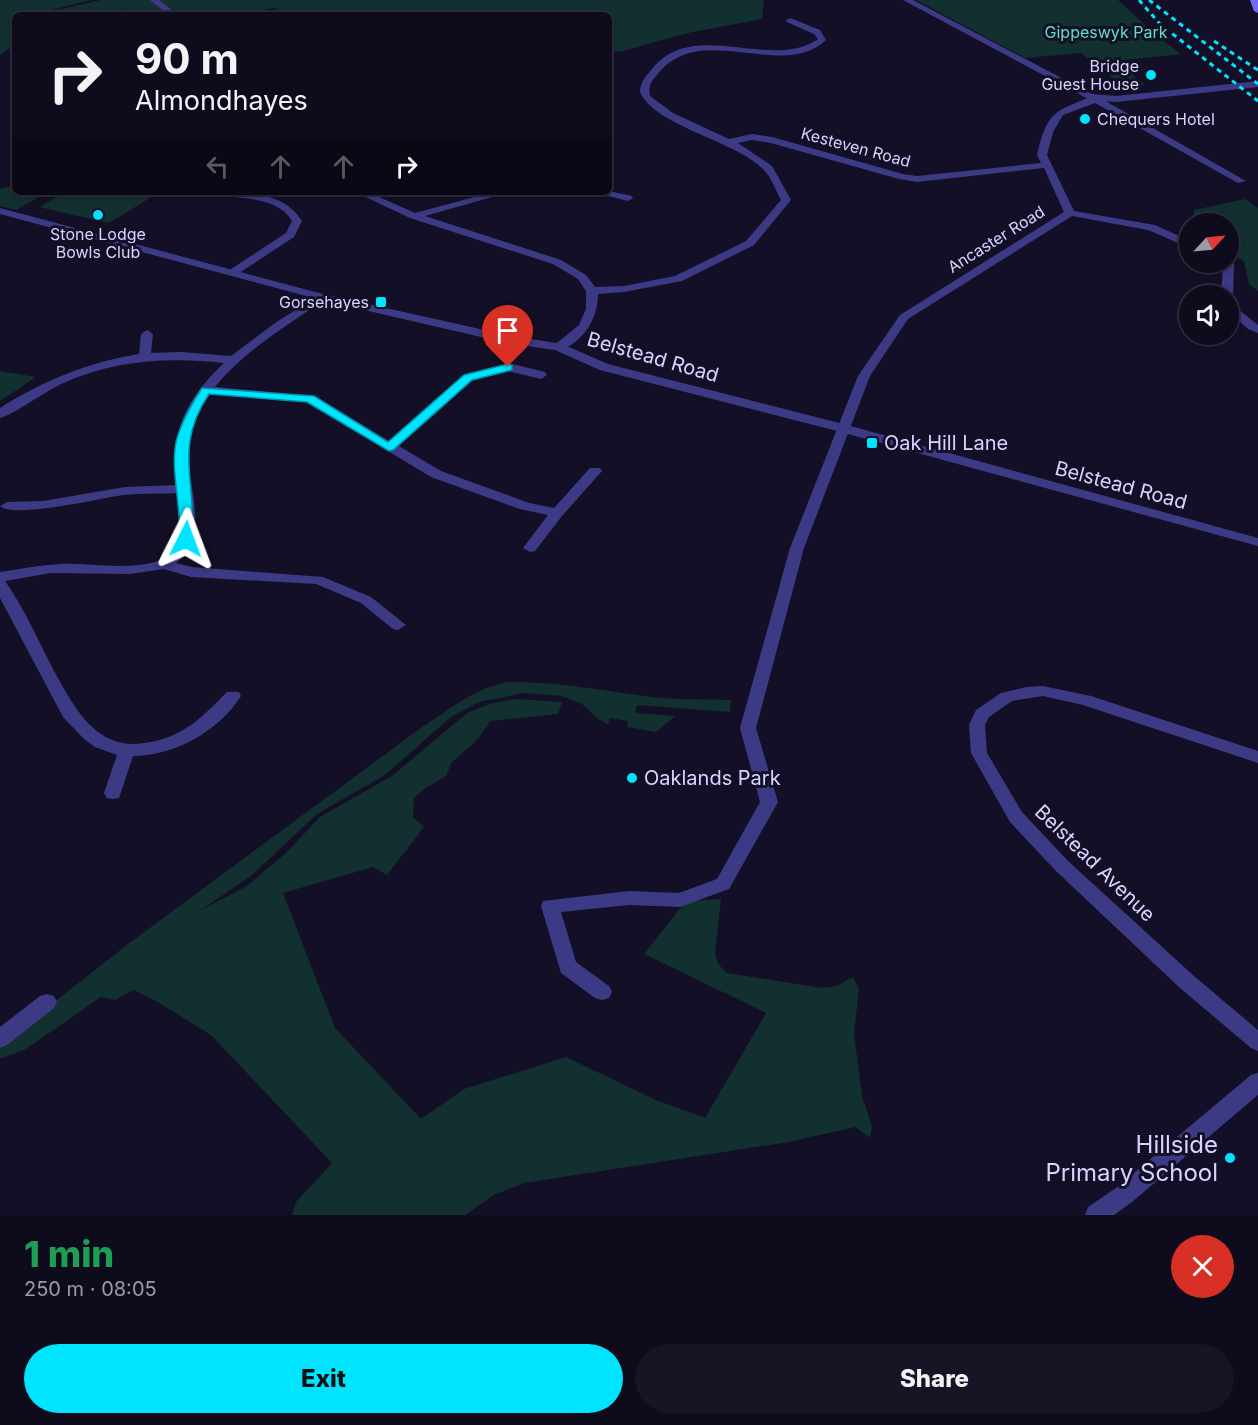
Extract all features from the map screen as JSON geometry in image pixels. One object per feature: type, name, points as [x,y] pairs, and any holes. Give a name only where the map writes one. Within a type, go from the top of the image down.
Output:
[{"type":"main road","points":[[1254,0],[1258,11]]},
{"type":"street","points":[[154,0],[170,12]]},
{"type":"street","points":[[907,0],[1078,93],[1095,98],[1098,102],[1241,181]]},
{"type":"street","points":[[592,291],[624,289],[678,279],[750,243],[786,200],[767,166],[731,141],[669,115],[649,101],[644,93],[653,68],[671,56],[699,48],[720,46],[760,51],[796,51],[818,45],[822,40],[817,32],[790,20]]},
{"type":"street","name":"Ancaster Road","points":[[842,428],[864,376],[904,317],[1070,213],[1042,154],[1052,121],[1064,109],[1088,103],[1095,98],[1116,99],[1258,84]]},
{"type":"street","name":"Kesteven Road","points":[[731,141],[752,137],[765,139],[902,177],[917,178],[1046,165]]},
{"type":"street","points":[[232,273],[290,235],[297,221],[294,213],[282,205],[234,195]]},
{"type":"street","points":[[367,195],[414,216],[557,262],[582,277],[592,291],[592,309],[584,327],[558,347]]},
{"type":"street","points":[[414,216],[494,195]]},
{"type":"street","points":[[612,195],[627,198]]},
{"type":"street","name":"Belstead Road","points":[[0,211],[321,297],[507,339],[558,347],[604,367],[842,428],[1258,542]]},
{"type":"street","points":[[1070,213],[1151,227],[1179,240]]},
{"type":"street","points":[[0,578],[50,569],[146,568],[164,564],[179,553],[186,539],[188,518],[182,443],[194,408],[206,390],[234,360],[321,297]]},
{"type":"street","points":[[1239,314],[1258,330]]},
{"type":"street","points":[[146,358],[147,334]]},
{"type":"street","points":[[0,414],[37,390],[58,380],[105,366],[171,356],[234,360]]},
{"type":"street","points":[[389,448],[468,378],[508,367],[541,375]]},
{"type":"street","points":[[206,390],[310,399],[436,474],[525,506],[557,513]]},
{"type":"street","points":[[602,992],[568,967],[550,906],[629,898],[680,900],[723,884],[769,802],[748,728],[797,548],[842,428]]},
{"type":"street","points":[[530,548],[557,513],[595,471]]},
{"type":"street","points":[[7,506],[43,505],[125,491],[184,489]]},
{"type":"street","points":[[164,564],[191,572],[318,580],[366,600],[398,626]]},
{"type":"street","points":[[0,584],[69,713],[78,725],[99,742],[126,752],[153,748],[192,733],[203,726],[233,696]]},
{"type":"street","name":"Belstead Avenue","points":[[1258,757],[1085,700],[1043,691],[1026,692],[1007,697],[982,714],[977,725],[979,753],[1016,817],[1062,866],[1187,982],[1258,1042]]},
{"type":"street","points":[[113,793],[126,752]]},
{"type":"street","points":[[0,1039],[47,1002]]},
{"type":"street","points":[[1096,1215],[1124,1195],[1258,1082]]},
{"type":"green space","points":[[0,0],[91,0],[44,12],[12,12],[12,47],[0,55]]},
{"type":"green space","points":[[101,0],[764,0],[762,19],[688,33],[619,52],[612,51],[612,12],[279,12],[275,8],[250,12],[129,12],[117,6],[126,12],[48,12]]},
{"type":"green space","name":"Gippeswyk Park","points":[[916,0],[1118,0],[1158,37],[1181,54],[1116,61],[1145,85],[1125,87],[1081,53],[1025,58]]},
{"type":"green space","points":[[12,186],[12,195],[43,195],[16,210],[0,206],[0,189]]},
{"type":"green space","name":"Stone Lodge Bowls Club","points":[[60,195],[155,195],[109,223],[39,207]]},
{"type":"green space","points":[[1245,199],[1258,208],[1258,291],[1249,284],[1244,261],[1239,258],[1239,213],[1194,213],[1194,210]]},
{"type":"green space","points":[[0,371],[36,377],[0,401]]},
{"type":"green space","points":[[508,682],[562,685],[662,698],[731,700],[730,712],[637,705],[635,713],[675,716],[656,732],[627,727],[628,721],[610,718],[608,724],[598,719],[582,704],[562,696],[524,693],[479,702],[451,717],[385,775],[317,814],[251,876],[201,910],[247,886],[287,852],[320,817],[392,776],[467,713],[489,704],[516,699],[562,702],[558,714],[490,721],[478,739],[452,762],[446,776],[414,798],[413,817],[424,827],[387,875],[373,867],[283,893],[335,1028],[421,1119],[464,1089],[566,1057],[656,1100],[705,1118],[766,1013],[644,954],[686,901],[721,899],[715,954],[718,964],[727,973],[822,988],[837,986],[853,977],[859,989],[854,1033],[862,1096],[872,1126],[870,1138],[855,1127],[789,1142],[524,1183],[494,1195],[465,1215],[292,1215],[296,1202],[332,1163],[211,1035],[158,1002],[134,990],[115,1000],[101,997],[26,1049],[0,1059],[0,1045],[128,944],[418,730],[472,695]]},
{"type":"railway","points":[[1139,0],[1160,24],[1258,101]]},
{"type":"railway","points":[[1149,0],[1258,84]]},
{"type":"railway","points":[[1214,41],[1258,70]]},
{"type":"place","name":"Bridge Guest House","points":[[1151,75]]},
{"type":"place","name":"Chequers Hotel","points":[[1085,119]]},
{"type":"place","name":"Stone Lodge Bowls Club","points":[[98,215]]},
{"type":"place","name":"Gorsehayes","points":[[381,302]]},
{"type":"place","name":"Oak Hill Lane","points":[[872,443]]},
{"type":"place","name":"Oaklands Park","points":[[632,778]]},
{"type":"place","name":"Hillside Primary School","points":[[1230,1158]]},
{"type":"route","points":[[186,539],[188,518],[182,443],[194,408],[206,390],[310,399],[389,448],[468,378],[508,367]]}]
